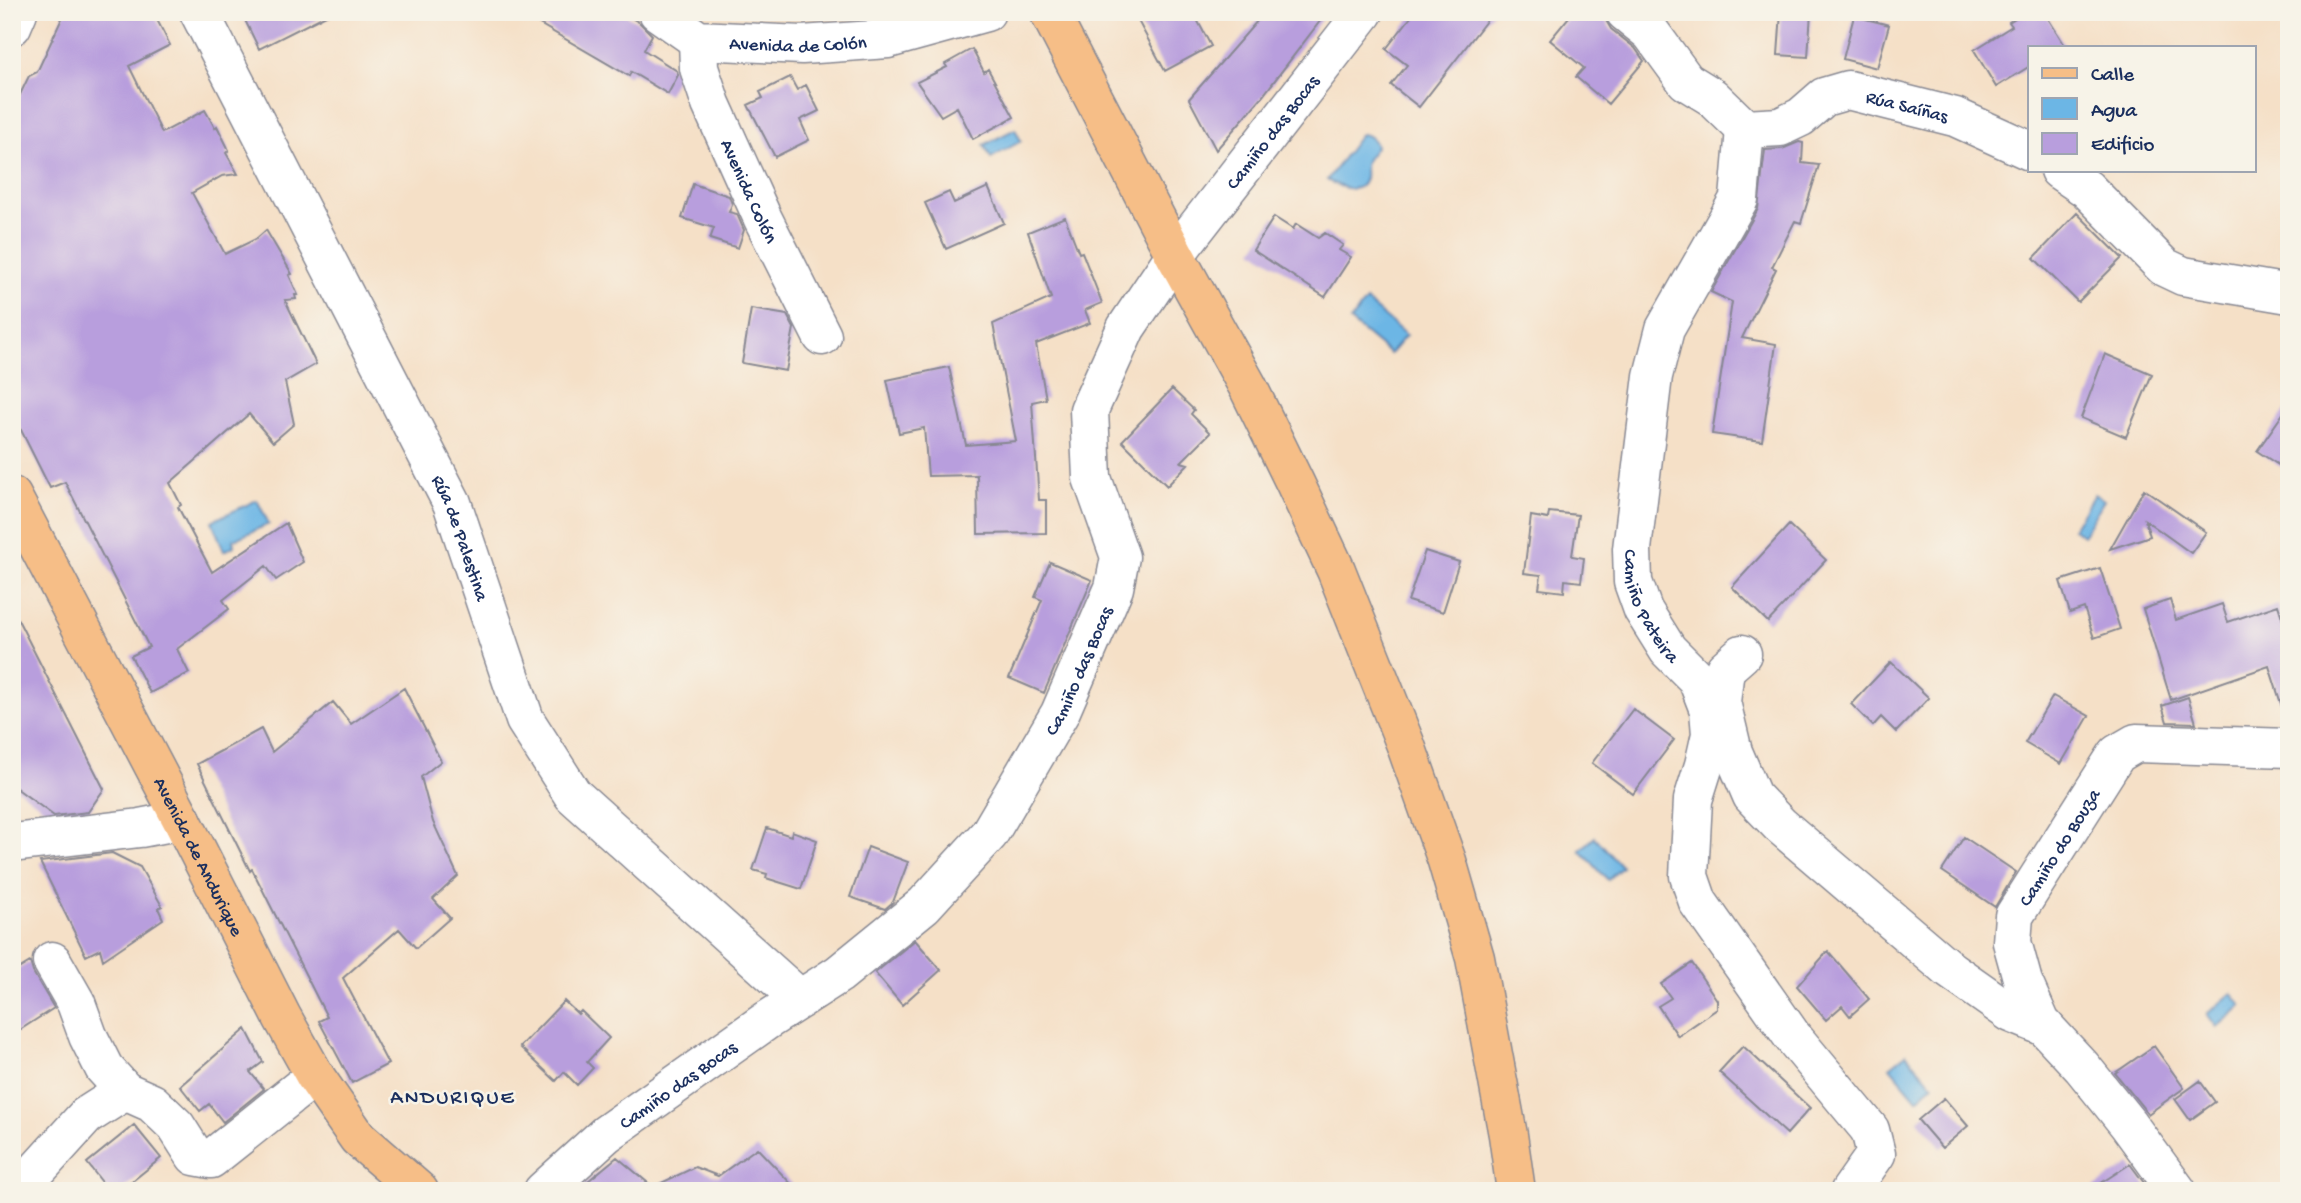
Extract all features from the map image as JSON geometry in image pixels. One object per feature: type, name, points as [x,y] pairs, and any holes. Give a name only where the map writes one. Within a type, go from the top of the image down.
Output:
[{"type":"main road","points":[[1049,12],[1175,255],[1241,373],[1295,483],[1335,570],[1405,743],[1447,861],[1475,958],[1506,1122],[1516,1191]]},
{"type":"main road","name":"Avenida de Andurique","points":[[12,496],[314,1076],[358,1138],[419,1191]]},
{"type":"street","points":[[12,26],[18,12]]},
{"type":"street","name":"Rúa de Palestina","points":[[199,12],[452,503],[525,720],[573,795],[800,999]]},
{"type":"street","points":[[657,12],[698,40]]},
{"type":"street","name":"Avenida de Colón","points":[[698,40],[802,46],[888,39],[986,12]]},
{"type":"street","name":"Camiño das Bocas","points":[[543,1191],[606,1134],[839,974],[924,905],[989,834],[1060,713],[1114,587],[1120,557],[1092,478],[1088,410],[1126,328],[1175,255],[1364,12]]},
{"type":"street","points":[[1625,12],[1651,33],[1686,81],[1712,97],[1745,129]]},
{"type":"street","name":"Avenida Colón","points":[[698,40],[699,68],[711,104],[763,219],[822,336]]},
{"type":"street","name":"Rúa Saíñas","points":[[1745,129],[1780,127],[1801,117],[1824,97],[1848,90],[1955,117],[2028,150]]},
{"type":"street","name":"Camiño Pateira","points":[[1745,129],[1739,200],[1665,329],[1656,364],[1632,549],[1633,582],[1643,610],[1668,650],[1697,679],[1709,710],[1711,734],[1693,800],[1689,876],[1698,902],[1792,1036],[1870,1130],[1876,1154],[1850,1191]]},
{"type":"street","points":[[2062,172],[2087,189],[2164,267],[2183,276],[2289,294]]},
{"type":"street","points":[[1742,654],[1725,669],[1721,702],[1733,752],[1752,796],[1780,825],[1951,970],[2011,1013],[2045,1027]]},
{"type":"street","name":"Camiño do Bouza","points":[[2177,1191],[2120,1114],[2045,1027],[2023,982],[2014,952],[2014,916],[2117,754],[2136,743],[2289,748]]},
{"type":"street","points":[[12,843],[140,828],[182,820]]},
{"type":"street","points":[[52,961],[76,1003],[104,1068],[125,1091],[152,1103],[176,1126],[195,1156],[211,1159],[314,1076]]},
{"type":"street","points":[[24,1185],[86,1116],[125,1091]]},
{"type":"water","points":[[1015,129],[1021,141],[991,158],[984,145]]},
{"type":"water","points":[[1361,134],[1371,138],[1376,147],[1366,161],[1363,184],[1354,189],[1327,180]]},
{"type":"water","points":[[1366,301],[1406,335],[1390,354],[1350,321]]},
{"type":"water","points":[[2094,494],[2104,500],[2083,535],[2073,529]]},
{"type":"water","points":[[257,500],[269,524],[233,540],[234,546],[224,551],[212,521]]},
{"type":"water","points":[[1595,837],[1622,867],[1608,880],[1580,850]]},
{"type":"water","points":[[2232,993],[2242,1006],[2217,1027],[2207,1014]]},
{"type":"water","points":[[1906,1054],[1933,1085],[1917,1099],[1890,1067]]},
{"type":"building","points":[[65,12],[153,12],[170,45],[129,66],[162,133],[205,110],[215,128],[217,126],[229,150],[226,153],[238,174],[222,176],[192,193],[225,254],[256,239],[266,230],[292,274],[289,275],[298,295],[295,295],[296,299],[285,300],[316,364],[285,382],[294,424],[273,442],[249,414],[170,483],[181,505],[178,507],[212,572],[286,523],[303,562],[276,580],[266,566],[223,600],[229,609],[177,649],[189,673],[150,693],[131,656],[149,647],[65,482],[50,488],[12,412],[12,111],[29,76],[37,72]]},
{"type":"building","points":[[241,12],[332,12],[259,49]]},
{"type":"building","points":[[519,12],[621,12],[640,23],[652,35],[644,50],[677,71],[678,75],[668,94],[631,72],[629,76]]},
{"type":"building","points":[[1149,12],[1193,12],[1211,46],[1165,71],[1137,19]]},
{"type":"building","points":[[1265,12],[1327,12],[1262,97],[1216,150],[1189,99]]},
{"type":"building","points":[[1415,12],[1493,12],[1419,107],[1391,85],[1407,65],[1386,49]]},
{"type":"building","points":[[1573,12],[1601,12],[1611,29],[1635,48],[1644,61],[1608,104],[1576,77],[1584,68],[1550,40]]},
{"type":"building","points":[[1781,12],[1811,12],[1808,57],[1778,55]]},
{"type":"building","points":[[2025,12],[2044,12],[2065,46],[2028,46],[2028,67],[1996,87],[1974,50],[2012,26],[2009,22]]},
{"type":"building","points":[[1854,16],[1889,25],[1877,68],[1843,59]]},
{"type":"building","points":[[972,49],[984,72],[988,69],[1014,117],[973,139],[957,107],[941,116],[917,82],[947,67],[945,64]]},
{"type":"building","points":[[790,77],[797,90],[806,85],[819,111],[800,120],[809,140],[775,157],[748,105],[763,98],[760,92]]},
{"type":"building","points":[[1803,143],[1802,163],[1819,165],[1801,223],[1795,221],[1772,267],[1776,269],[1742,338],[1776,344],[1762,441],[1712,434],[1732,302],[1711,292],[1758,209],[1765,150],[1782,149]]},
{"type":"building","points":[[693,184],[729,196],[732,204],[729,212],[737,214],[744,230],[738,248],[710,239],[714,228],[682,218]]},
{"type":"building","points":[[988,187],[1004,223],[946,249],[925,203],[949,192],[954,203]]},
{"type":"building","points":[[2077,213],[2122,258],[2078,302],[2034,258]]},
{"type":"building","points":[[1065,217],[1102,303],[1085,310],[1090,323],[1036,344],[1046,399],[1032,402],[1039,500],[1046,500],[1046,533],[978,534],[977,475],[928,476],[924,428],[899,433],[887,380],[949,367],[966,445],[1016,441],[993,324],[1051,298],[1028,232]]},
{"type":"building","points":[[1274,217],[1293,229],[1296,224],[1318,238],[1325,233],[1343,245],[1339,250],[1351,257],[1325,297],[1253,250]]},
{"type":"building","points":[[751,309],[787,315],[794,328],[786,371],[742,363]]},
{"type":"building","points":[[2105,354],[2152,374],[2126,437],[2081,418]]},
{"type":"building","points":[[1172,389],[1194,410],[1191,414],[1210,433],[1181,462],[1188,464],[1167,486],[1122,441]]},
{"type":"building","points":[[2289,405],[2289,472],[2257,451]]},
{"type":"building","points":[[2144,489],[2206,532],[2191,553],[2145,520],[2150,536],[2110,549]]},
{"type":"building","points":[[1549,512],[1578,515],[1572,556],[1584,558],[1581,582],[1565,580],[1564,592],[1539,589],[1541,575],[1524,573],[1531,516],[1548,519]]},
{"type":"building","points":[[1789,525],[1826,560],[1768,622],[1732,587]]},
{"type":"building","points":[[1425,551],[1459,562],[1443,612],[1408,601]]},
{"type":"building","points":[[1050,562],[1092,580],[1044,693],[1009,678],[1042,600],[1035,597]]},
{"type":"building","points":[[2100,568],[2120,629],[2094,638],[2084,608],[2070,613],[2060,581]]},
{"type":"building","points":[[2170,600],[2176,620],[2222,604],[2228,622],[2278,605],[2289,639],[2289,712],[2284,713],[2269,666],[2171,700],[2143,609]]},
{"type":"building","points":[[12,608],[104,789],[88,812],[54,816],[12,785]]},
{"type":"building","points":[[1891,662],[1929,698],[1896,732],[1881,717],[1873,726],[1851,704]]},
{"type":"building","points":[[404,688],[441,761],[421,777],[433,822],[458,876],[433,899],[450,918],[416,948],[399,929],[343,978],[388,1064],[352,1083],[319,1021],[327,1017],[197,764],[261,729],[272,752],[333,702],[351,724]]},
{"type":"building","points":[[2053,696],[2089,716],[2061,764],[2025,743]]},
{"type":"building","points":[[2188,697],[2196,723],[2167,722],[2162,706]]},
{"type":"building","points":[[1633,709],[1674,740],[1633,794],[1592,763]]},
{"type":"building","points":[[767,828],[791,836],[792,831],[817,840],[801,889],[766,878],[767,874],[753,870]]},
{"type":"building","points":[[1964,837],[2016,872],[1995,907],[1942,871]]},
{"type":"building","points":[[868,847],[908,862],[893,902],[885,909],[850,897]]},
{"type":"building","points":[[112,853],[140,867],[162,906],[158,908],[163,919],[103,960],[100,949],[86,956],[40,862]]},
{"type":"building","points":[[915,940],[941,970],[902,1005],[875,973]]},
{"type":"building","points":[[1828,951],[1869,999],[1850,1016],[1842,1006],[1826,1020],[1797,986]]},
{"type":"building","points":[[30,962],[54,1008],[12,1035],[12,973]]},
{"type":"building","points":[[1692,963],[1717,1000],[1717,1009],[1678,1036],[1658,1006],[1671,998],[1661,984]]},
{"type":"building","points":[[564,1001],[578,1014],[581,1011],[609,1038],[587,1062],[593,1068],[577,1085],[564,1072],[556,1081],[520,1047]]},
{"type":"building","points":[[246,1029],[263,1062],[250,1072],[264,1089],[223,1122],[209,1104],[200,1111],[180,1086]]},
{"type":"building","points":[[1743,1046],[1810,1108],[1787,1134],[1719,1072]]},
{"type":"building","points":[[2154,1046],[2184,1088],[2148,1114],[2115,1073]]},
{"type":"building","points":[[2200,1081],[2215,1102],[2190,1120],[2175,1099]]},
{"type":"building","points":[[1944,1098],[1968,1126],[1942,1148],[1918,1120]]},
{"type":"building","points":[[134,1125],[161,1158],[120,1191],[109,1191],[87,1163]]},
{"type":"building","points":[[757,1148],[798,1191],[576,1191],[617,1157],[653,1187],[695,1167],[718,1176]]},
{"type":"building","points":[[2130,1164],[2150,1191],[2089,1191]]},
{"type":"district","name":"ANDURIQUE","points":[[453,1096]]}]
